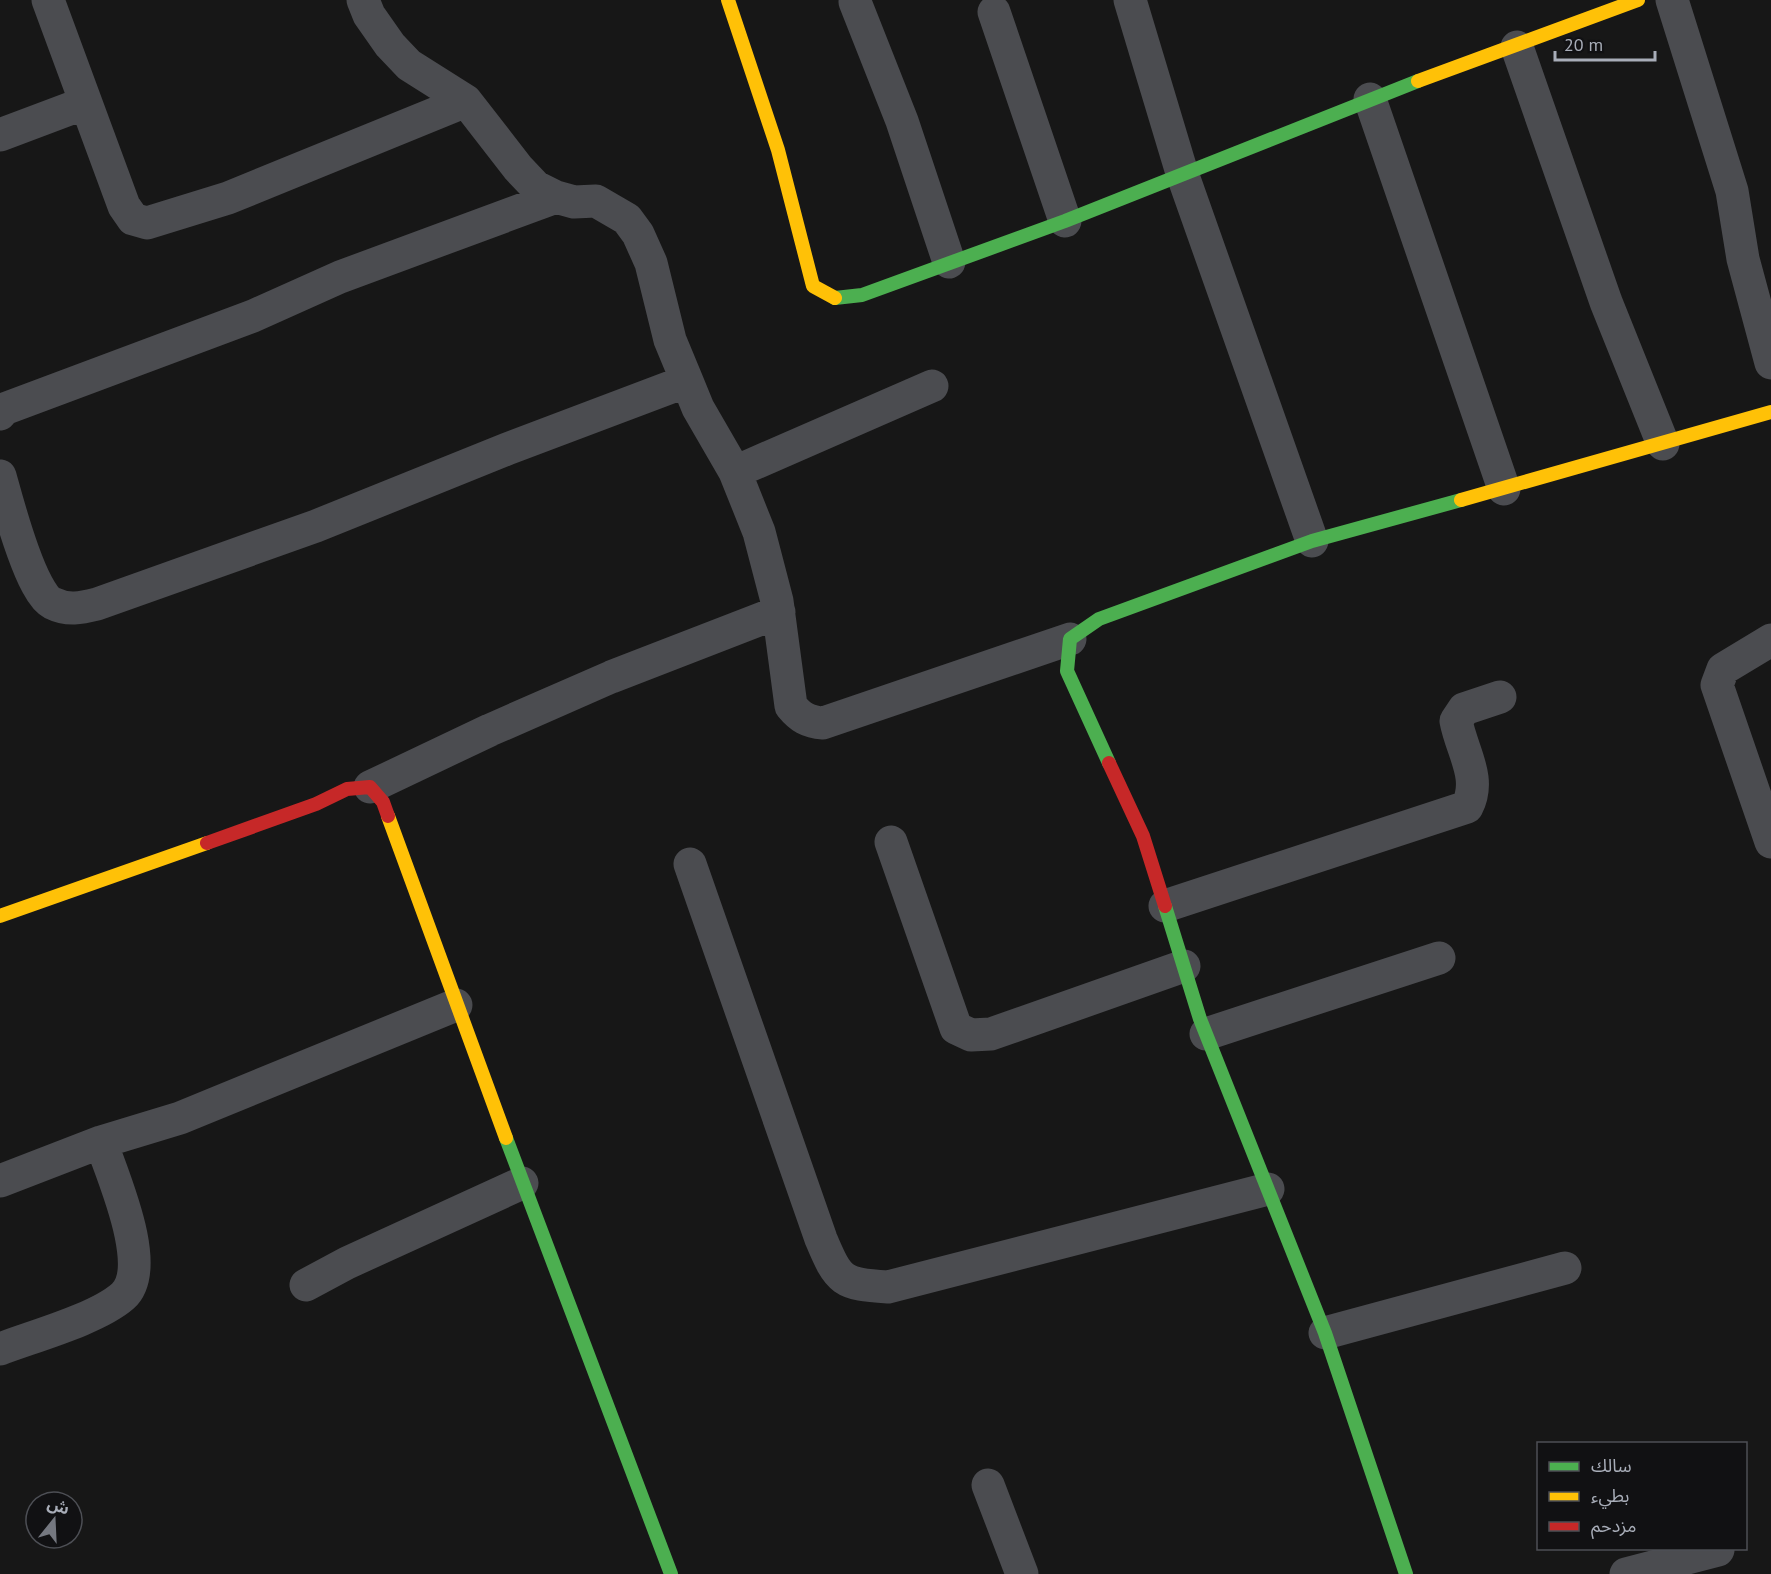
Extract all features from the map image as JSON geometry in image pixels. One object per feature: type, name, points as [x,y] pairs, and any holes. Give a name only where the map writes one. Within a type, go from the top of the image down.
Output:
[{"type":"street","points":[[48,0],[124,206],[133,219],[147,223],[228,198],[466,101]]},
{"type":"street","points":[[363,0],[369,15],[390,45],[409,65],[466,101],[518,168],[536,187],[556,197],[574,201],[596,201],[627,219],[651,263],[670,340],[698,408],[735,472],[759,532],[779,612],[791,706],[810,722],[823,723],[1070,639],[1099,619],[1312,541],[1504,489],[1771,412]]},
{"type":"street","points":[[728,0],[778,150],[813,286],[833,298],[862,295],[1065,220],[1370,99],[1517,47],[1638,0]]},
{"type":"street","points":[[1130,0],[1182,173],[1312,541]]},
{"type":"street","points":[[1672,0],[1732,191],[1743,259],[1771,363]]},
{"type":"street","points":[[855,2],[902,121],[949,262]]},
{"type":"street","points":[[994,12],[1065,220]]},
{"type":"street","points":[[1517,47],[1606,302],[1663,444]]},
{"type":"street","points":[[1370,99],[1504,489]]},
{"type":"street","points":[[0,135],[86,103]]},
{"type":"street","points":[[0,414],[4,409],[37,396],[253,316],[340,277],[556,197]]},
{"type":"street","points":[[0,476],[36,585],[50,603],[72,610],[97,604],[316,526],[507,449],[687,381]]},
{"type":"street","points":[[735,472],[932,386]]},
{"type":"street","points":[[0,916],[316,804],[346,789],[370,787],[490,730],[610,677],[779,612]]},
{"type":"street","points":[[1070,639],[1067,672],[1143,836],[1206,1034],[1325,1333],[1406,1574]]},
{"type":"street","points":[[1771,640],[1723,669],[1717,685],[1771,842]]},
{"type":"street","points":[[1165,906],[1467,807],[1474,793],[1473,776],[1456,721],[1464,709],[1500,697]]},
{"type":"street","points":[[370,787],[383,802],[522,1183],[672,1574]]},
{"type":"street","points":[[891,842],[956,1028],[971,1035],[992,1034],[1184,966]]},
{"type":"street","points":[[690,864],[821,1239],[834,1269],[854,1285],[888,1287],[1268,1189]]},
{"type":"street","points":[[1206,1034],[1439,958]]},
{"type":"street","points":[[0,1181],[101,1142],[180,1118],[456,1005]]},
{"type":"street","points":[[0,1349],[92,1313],[124,1295],[135,1269],[133,1235],[101,1142]]},
{"type":"street","points":[[306,1285],[347,1263],[522,1183]]},
{"type":"street","points":[[1325,1333],[1565,1268]]},
{"type":"street","points":[[988,1485],[1022,1574]]},
{"type":"street","points":[[1626,1574],[1718,1550]]},
{"type":"traffic: fast","points":[[835,298],[862,295],[1065,221],[1418,81]]},
{"type":"traffic: fast","points":[[1109,763],[1067,671],[1070,639],[1099,619],[1312,541],[1461,500]]},
{"type":"traffic: fast","points":[[1165,906],[1200,1019],[1325,1333],[1406,1574]]},
{"type":"traffic: fast","points":[[506,1138],[671,1574]]},
{"type":"traffic: slow","points":[[728,0],[778,150],[813,286],[835,298]]},
{"type":"traffic: slow","points":[[1418,81],[1638,0]]},
{"type":"traffic: slow","points":[[1461,500],[1771,412]]},
{"type":"traffic: slow","points":[[388,816],[506,1138]]},
{"type":"traffic: slow","points":[[0,916],[207,843]]},
{"type":"traffic: jam","points":[[1109,763],[1143,836],[1165,906]]},
{"type":"traffic: jam","points":[[207,843],[316,804],[347,789],[370,787],[383,802],[388,816]]}]
